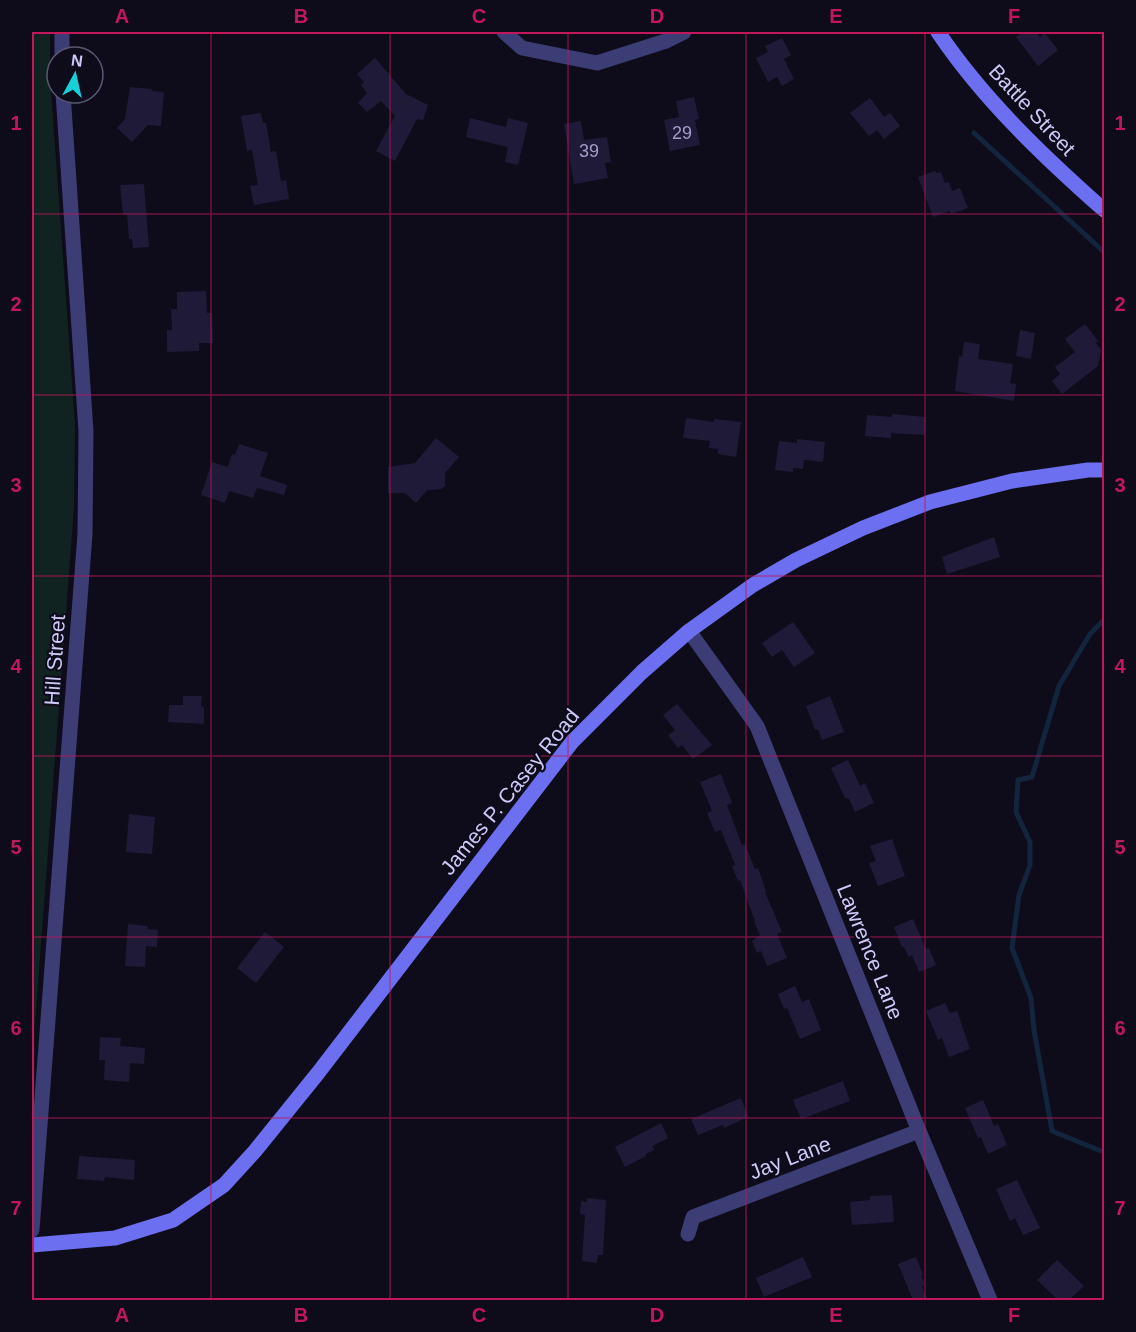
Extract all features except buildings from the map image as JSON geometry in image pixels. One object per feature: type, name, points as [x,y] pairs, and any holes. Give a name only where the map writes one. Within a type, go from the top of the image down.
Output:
[{"type":"main road","name":"Battle Street","points":[[938,32],[980,87],[1013,124],[1104,210]]},
{"type":"main road","name":"James P. Casey Road","points":[[32,1245],[115,1238],[174,1220],[224,1185],[312,1081],[572,742],[642,672],[689,631],[753,585],[796,560],[872,524],[930,502],[1012,481],[1088,470],[1104,470]]},
{"type":"street","points":[[504,32],[522,48],[597,63],[666,41],[684,32]]},
{"type":"street","name":"Hill Street","points":[[32,1230],[85,534],[86,431],[64,105]]},
{"type":"street","name":"Lawrence Lane","points":[[689,631],[757,726],[919,1131],[990,1300]]},
{"type":"street","name":"Jay Lane","points":[[688,1234],[693,1217],[919,1131]]},
{"type":"green space","points":[[32,32],[50,32],[50,45],[45,45],[45,105],[52,105],[75,424],[74,507],[32,1063]]},
{"type":"waterway","points":[[974,133],[1104,252]]},
{"type":"waterway","points":[[1104,620],[1090,634],[1059,686],[1032,777],[1018,780],[1016,812],[1030,842],[1030,865],[1019,895],[1012,948],[1031,998],[1034,1030],[1052,1131],[1101,1151],[1104,1150]]}]
